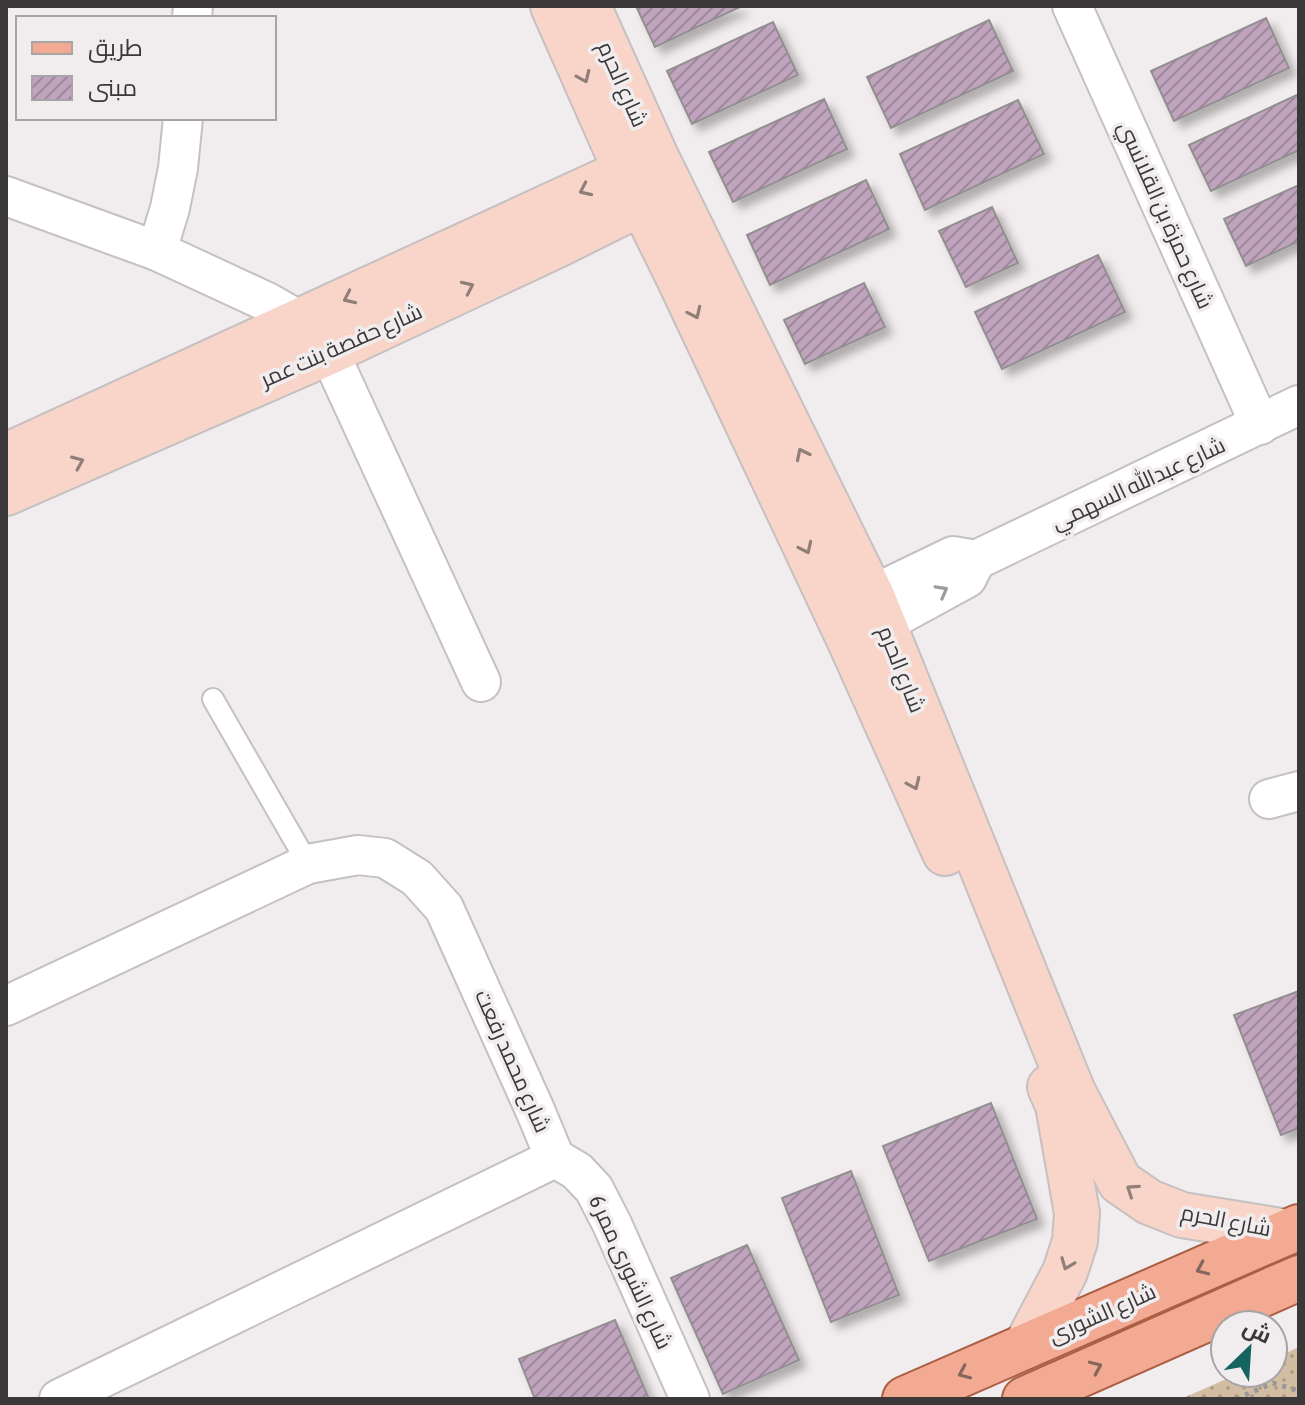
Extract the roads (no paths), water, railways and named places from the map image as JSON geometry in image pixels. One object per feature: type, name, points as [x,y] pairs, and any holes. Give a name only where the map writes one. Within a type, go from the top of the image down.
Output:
[{"type":"main road","name":"شارع الشورى","points":[[905,1399],[1293,1229]]},
{"type":"main road","points":[[1025,1399],[1299,1278]]},
{"type":"street","name":"شارع الحرم","points":[[553,6],[649,180],[860,618],[1073,1092],[1120,1182],[1149,1202],[1182,1215],[1293,1229]]},
{"type":"street","name":"شارع الحرم","points":[[588,6],[649,180]]},
{"type":"street","name":"شارع حمزة بن القلانسي","points":[[1072,6],[1260,425]]},
{"type":"street","points":[[157,251],[170,208],[183,120]]},
{"type":"street","name":"شارع حفصة بنت عمر","points":[[6,456],[300,321],[649,180]]},
{"type":"street","name":"شارع حفصة بنت عمر","points":[[6,493],[329,352],[541,253],[649,180]]},
{"type":"street","points":[[6,196],[157,251],[267,302],[300,321],[329,352],[481,682]]},
{"type":"street","name":"شارع عبدالله السهمي","points":[[860,618],[967,578],[976,560],[1299,405]]},
{"type":"street","name":"شارع الحرم","points":[[860,618],[1058,1105],[1077,1213],[1075,1241],[1065,1272],[1026,1346]]},
{"type":"street","name":"شارع محمد رفعت","points":[[6,1006],[308,864],[358,855],[385,858],[417,878],[444,908],[555,1158],[59,1399]]},
{"type":"street","name":"شارع الشورى ممر 6","points":[[555,1158],[577,1171],[594,1189],[690,1399]]},
{"type":"lane","points":[[213,699],[308,864]]}]
